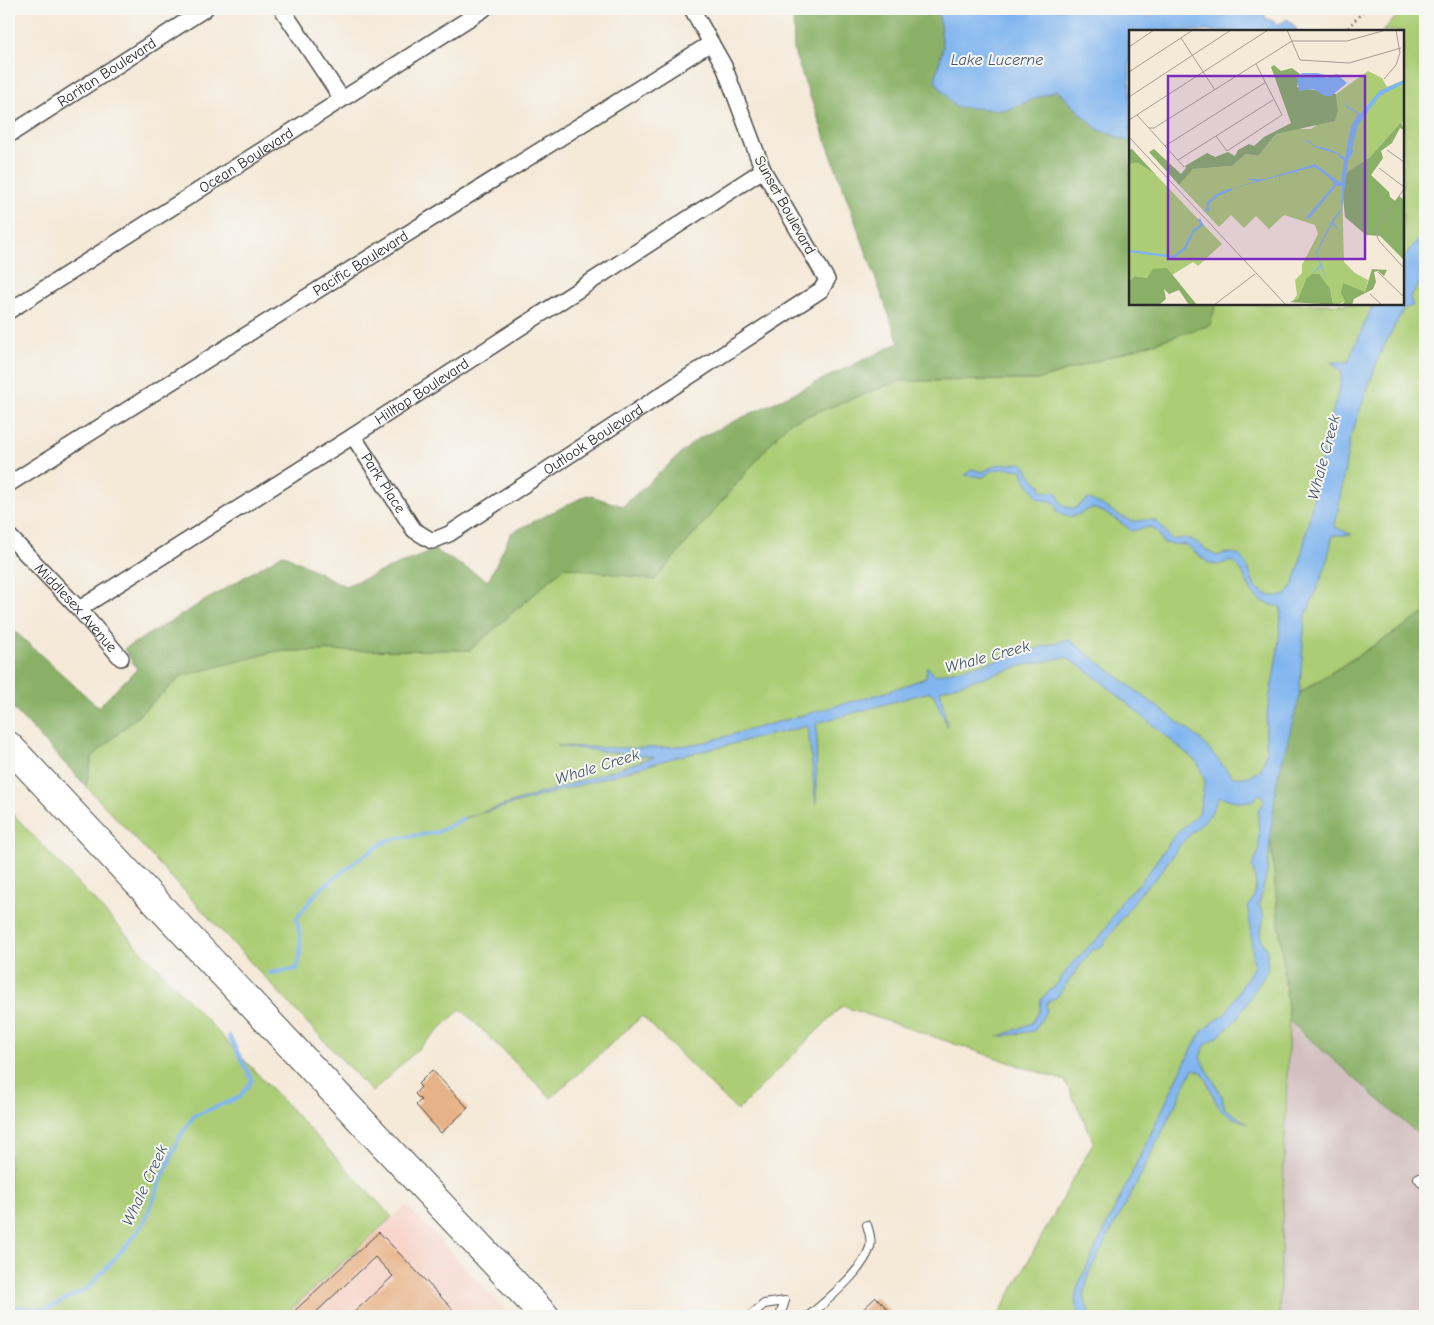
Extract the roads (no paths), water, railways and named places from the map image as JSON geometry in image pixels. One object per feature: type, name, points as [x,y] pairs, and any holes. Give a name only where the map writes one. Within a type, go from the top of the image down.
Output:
[{"type":"highway","points":[[9,746],[545,1316]]},
{"type":"highway","points":[[9,770],[524,1316]]},
{"type":"street","name":"Raritan Boulevard","points":[[9,135],[205,9]]},
{"type":"street","points":[[282,9],[342,99]]},
{"type":"street","name":"Ocean Boulevard","points":[[9,311],[484,9]]},
{"type":"street","name":"Sunset Boulevard","points":[[692,9],[724,66],[763,170],[827,280],[821,290],[770,324]]},
{"type":"street","name":"Pacific Boulevard","points":[[9,484],[711,42]]},
{"type":"street","name":"Hilltop Boulevard","points":[[79,609],[352,436],[763,170]]},
{"type":"street","name":"Outlook Boulevard","points":[[414,530],[432,540],[449,534],[770,324]]},
{"type":"street","name":"Park Place","points":[[352,436],[414,530]]},
{"type":"street","name":"Middlesex Avenue","points":[[9,536],[79,609],[121,658]]},
{"type":"lane","points":[[1425,1178],[1418,1178],[1425,1186]]},
{"type":"lane","points":[[809,1316],[853,1274],[866,1256],[871,1238],[867,1225]]},
{"type":"lane","points":[[750,1316],[764,1304],[785,1301],[780,1316]]},
{"type":"water","name":"Lake Lucerne","points":[[938,9],[1142,9],[1148,17],[1169,9],[1265,9],[1265,18],[1279,24],[1288,19],[1297,30],[1129,30],[1129,142],[1097,129],[1057,90],[1006,110],[955,107],[935,81],[943,47]]},
{"type":"water","name":"Whale Creek","points":[[1425,231],[1425,276],[1410,298],[1413,306],[1404,308],[1380,354],[1350,438],[1335,527],[1352,535],[1333,535],[1325,569],[1305,618],[1299,698],[1276,784],[1267,873],[1259,905],[1264,917],[1260,935],[1267,952],[1268,969],[1236,1020],[1218,1037],[1206,1044],[1200,1057],[1222,1096],[1224,1108],[1247,1123],[1235,1119],[1221,1109],[1202,1072],[1193,1069],[1139,1179],[1089,1273],[1084,1296],[1092,1316],[1081,1316],[1077,1309],[1076,1300],[1079,1283],[1187,1058],[1202,1031],[1226,1013],[1254,966],[1248,907],[1254,897],[1256,888],[1252,867],[1259,851],[1258,810],[1265,801],[1260,793],[1252,801],[1241,802],[1219,797],[1210,815],[1180,845],[1158,876],[1141,892],[1102,946],[1091,951],[1056,998],[1046,1003],[1047,1010],[1034,1031],[998,1037],[1032,1023],[1040,1010],[1041,999],[1057,984],[1073,962],[1103,933],[1124,897],[1141,882],[1175,835],[1199,813],[1205,781],[1198,763],[1092,674],[1066,657],[1025,665],[940,690],[947,726],[934,695],[929,692],[817,723],[816,805],[808,726],[673,758],[458,820],[654,757],[557,746],[650,748],[705,742],[883,693],[926,678],[927,666],[935,675],[991,662],[1068,639],[1200,739],[1233,777],[1242,777],[1256,773],[1262,767],[1265,757],[1266,723],[1278,651],[1281,607],[1259,599],[1249,587],[1239,568],[1231,561],[1218,565],[1210,564],[1186,545],[1163,543],[1158,532],[1150,527],[1131,531],[1112,517],[1095,509],[1072,516],[1058,512],[1054,502],[1037,498],[1035,492],[1025,480],[1022,470],[1006,468],[992,471],[983,477],[965,475],[972,469],[982,472],[996,465],[1022,463],[1041,485],[1042,491],[1056,492],[1063,506],[1074,509],[1088,499],[1133,521],[1153,520],[1173,540],[1193,540],[1217,556],[1234,553],[1244,560],[1255,587],[1270,596],[1286,596],[1293,585],[1299,567],[1328,429],[1341,382],[1341,371],[1331,362],[1348,362],[1373,305],[1404,305],[1404,258]]},
{"type":"waterway","name":"Whale Creek","points":[[270,973],[297,969],[301,944],[296,919],[318,891],[356,861],[388,840],[438,832],[463,819]]},
{"type":"waterway","name":"Whale Creek","points":[[9,1307],[47,1309],[88,1288],[129,1243],[145,1220],[179,1138],[194,1116],[240,1097],[252,1080],[229,1036]]}]
